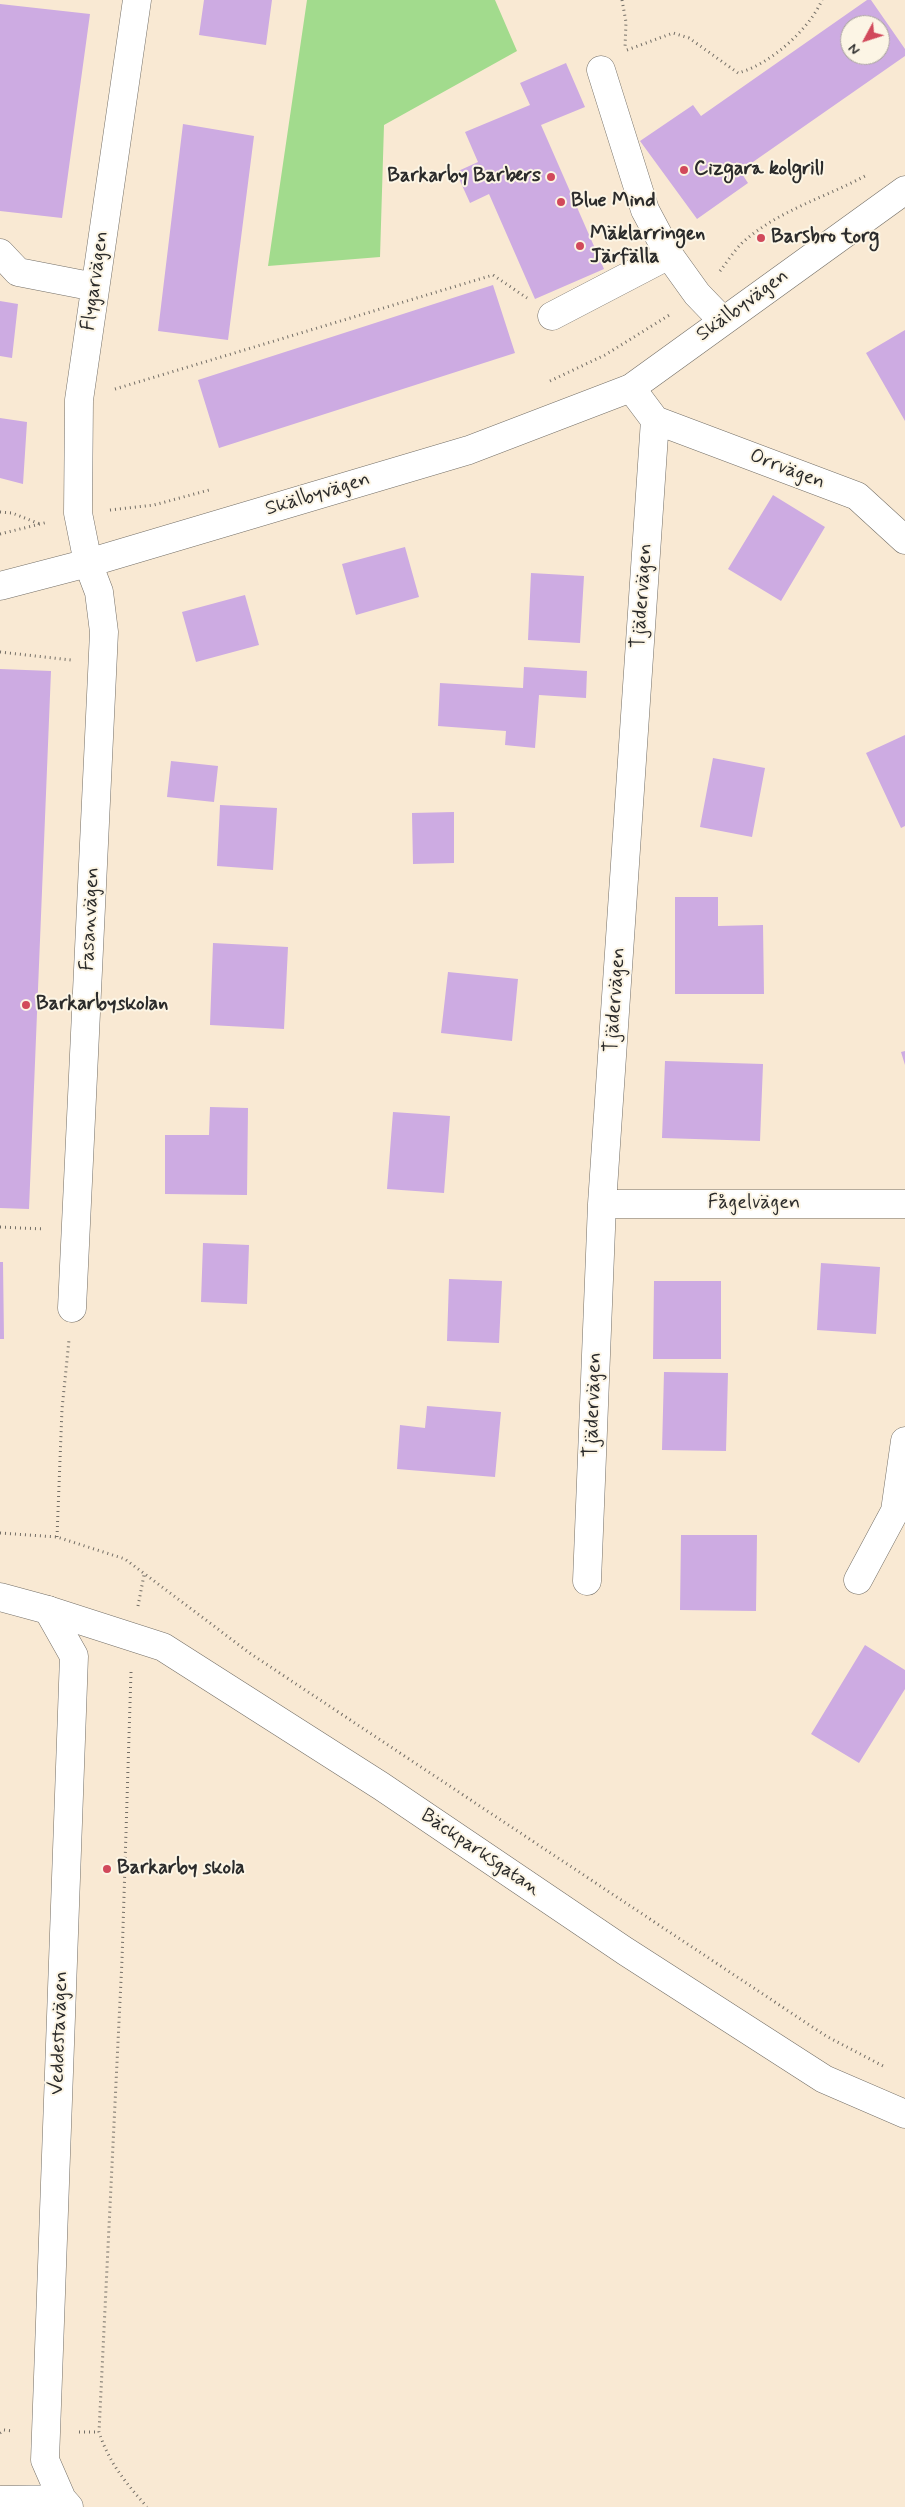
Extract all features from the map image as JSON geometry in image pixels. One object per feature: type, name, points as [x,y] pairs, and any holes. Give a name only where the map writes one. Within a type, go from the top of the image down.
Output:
[{"type":"street","name":"Flygarvägen","points":[[88,563],[78,513],[79,400],[137,0]]},
{"type":"street","points":[[601,70],[645,210],[668,255],[697,294],[722,320]]},
{"type":"street","name":"Skälbyvägen","points":[[0,586],[88,563],[469,450],[631,388],[722,320],[905,190]]},
{"type":"street","points":[[0,254],[18,272],[95,287]]},
{"type":"street","points":[[552,316],[668,255]]},
{"type":"street","points":[[631,388],[655,420]]},
{"type":"street","name":"Orrvägen","points":[[655,420],[857,496],[905,540]]},
{"type":"street","name":"Tjädervägen","points":[[587,1581],[602,1204],[655,420]]},
{"type":"street","name":"Fasanvägen","points":[[72,1308],[104,632],[99,592],[88,563]]},
{"type":"street","name":"Fågelvägen","points":[[602,1204],[905,1204]]},
{"type":"street","points":[[858,1580],[895,1511],[905,1441]]},
{"type":"street","points":[[0,1597],[48,1610]]},
{"type":"street","name":"Bäckparksgatan","points":[[48,1610],[163,1647],[381,1786],[625,1951],[824,2079],[905,2114]]},
{"type":"street","name":"Veddestavägen","points":[[48,1610],[74,1656],[45,2432],[45,2460],[62,2504]]},
{"type":"street","points":[[0,2500],[62,2504]]},
{"type":"path","points":[[622,0],[626,22],[625,51],[672,33],[689,38],[738,73],[751,70],[802,31],[822,0]]},
{"type":"path","points":[[549,382],[605,355],[664,319],[697,294],[719,272],[741,244],[775,218],[839,190],[872,172]]},
{"type":"path","points":[[79,400],[493,275],[552,316]]},
{"type":"path","points":[[0,534],[78,513],[154,505],[211,490]]},
{"type":"path","points":[[0,512],[12,513],[40,524]]},
{"type":"path","points":[[0,652],[76,661]]},
{"type":"path","points":[[0,1227],[76,1231]]},
{"type":"path","points":[[56,1536],[62,1410],[72,1308]]},
{"type":"path","points":[[0,1533],[56,1536],[125,1559],[251,1654],[826,2036],[888,2068]]},
{"type":"path","points":[[144,1575],[132,1637],[122,1960],[98,2432],[105,2451],[117,2472],[145,2506]]},
{"type":"green space","points":[[307,0],[495,0],[517,51],[384,125],[380,257],[268,266]]},
{"type":"building","points":[[204,0],[272,0],[266,45],[199,35]]},
{"type":"building","points":[[867,0],[871,0],[881,15],[846,15]]},
{"type":"building","points":[[0,4],[90,14],[62,218],[0,211]]},
{"type":"building","points":[[840,19],[840,65],[890,65],[890,27],[905,49],[905,56],[740,171],[748,183],[697,219],[640,141],[693,105],[701,116]]},
{"type":"building","points":[[566,63],[585,107],[541,125],[604,269],[535,299],[489,194],[470,203],[456,172],[478,162],[465,132],[530,105],[520,83]]},
{"type":"building","points":[[183,124],[254,136],[228,340],[158,331]]},
{"type":"building","points":[[493,285],[515,353],[219,448],[198,380]]},
{"type":"building","points":[[0,301],[18,304],[12,358],[0,356]]},
{"type":"building","points":[[905,330],[905,421],[866,353]]},
{"type":"building","points":[[0,418],[27,422],[23,484],[0,478]]},
{"type":"building","points":[[773,495],[825,527],[781,601],[728,569]]},
{"type":"building","points":[[405,547],[419,597],[356,615],[342,564]]},
{"type":"building","points":[[531,573],[584,576],[580,643],[528,640]]},
{"type":"building","points":[[245,595],[259,645],[196,662],[182,612]]},
{"type":"building","points":[[524,667],[587,671],[586,698],[539,695],[535,748],[505,745],[506,731],[438,726],[440,683],[523,688]]},
{"type":"building","points":[[0,669],[51,671],[29,1209],[0,1208]]},
{"type":"building","points":[[905,735],[905,826],[901,828],[866,753]]},
{"type":"building","points":[[713,758],[765,768],[752,837],[700,827]]},
{"type":"building","points":[[171,761],[218,766],[214,802],[167,797]]},
{"type":"building","points":[[220,805],[277,808],[273,870],[217,866]]},
{"type":"building","points":[[454,812],[454,863],[413,864],[412,813]]},
{"type":"building","points":[[675,897],[718,897],[718,926],[763,925],[764,994],[675,994]]},
{"type":"building","points":[[213,943],[288,947],[284,1029],[210,1025]]},
{"type":"building","points":[[448,972],[518,979],[512,1041],[441,1033]]},
{"type":"building","points":[[905,1051],[905,1065],[901,1052]]},
{"type":"building","points":[[665,1061],[763,1064],[760,1141],[662,1138]]},
{"type":"building","points":[[210,1107],[248,1108],[247,1195],[165,1194],[165,1135],[209,1135]]},
{"type":"building","points":[[393,1112],[450,1116],[444,1193],[387,1189]]},
{"type":"building","points":[[203,1243],[249,1245],[247,1304],[201,1302]]},
{"type":"building","points":[[0,1262],[3,1262],[4,1339],[0,1339]]},
{"type":"building","points":[[821,1263],[880,1267],[876,1334],[817,1330]]},
{"type":"building","points":[[449,1279],[502,1281],[499,1343],[447,1341]]},
{"type":"building","points":[[654,1281],[721,1281],[721,1359],[653,1359]]},
{"type":"building","points":[[664,1372],[728,1373],[726,1451],[662,1450]]},
{"type":"building","points":[[427,1406],[501,1412],[495,1477],[397,1469],[400,1425],[425,1428]]},
{"type":"building","points":[[681,1535],[757,1535],[756,1611],[680,1610]]},
{"type":"building","points":[[865,1645],[905,1670],[905,1689],[859,1763],[811,1734]]},
{"type":"place","name":"Cizgara kolgrill","points":[[684,170]]},
{"type":"place","name":"Barkarby Barbers","points":[[551,177]]},
{"type":"place","name":"Blue Mind","points":[[561,202]]},
{"type":"place","name":"Barsbro torg","points":[[761,238]]},
{"type":"place","name":"Mäklarringen Järfälla","points":[[580,246]]},
{"type":"place","name":"Barkarbyskolan","points":[[26,1005]]},
{"type":"place","name":"Barkarby skola","points":[[107,1869]]}]
